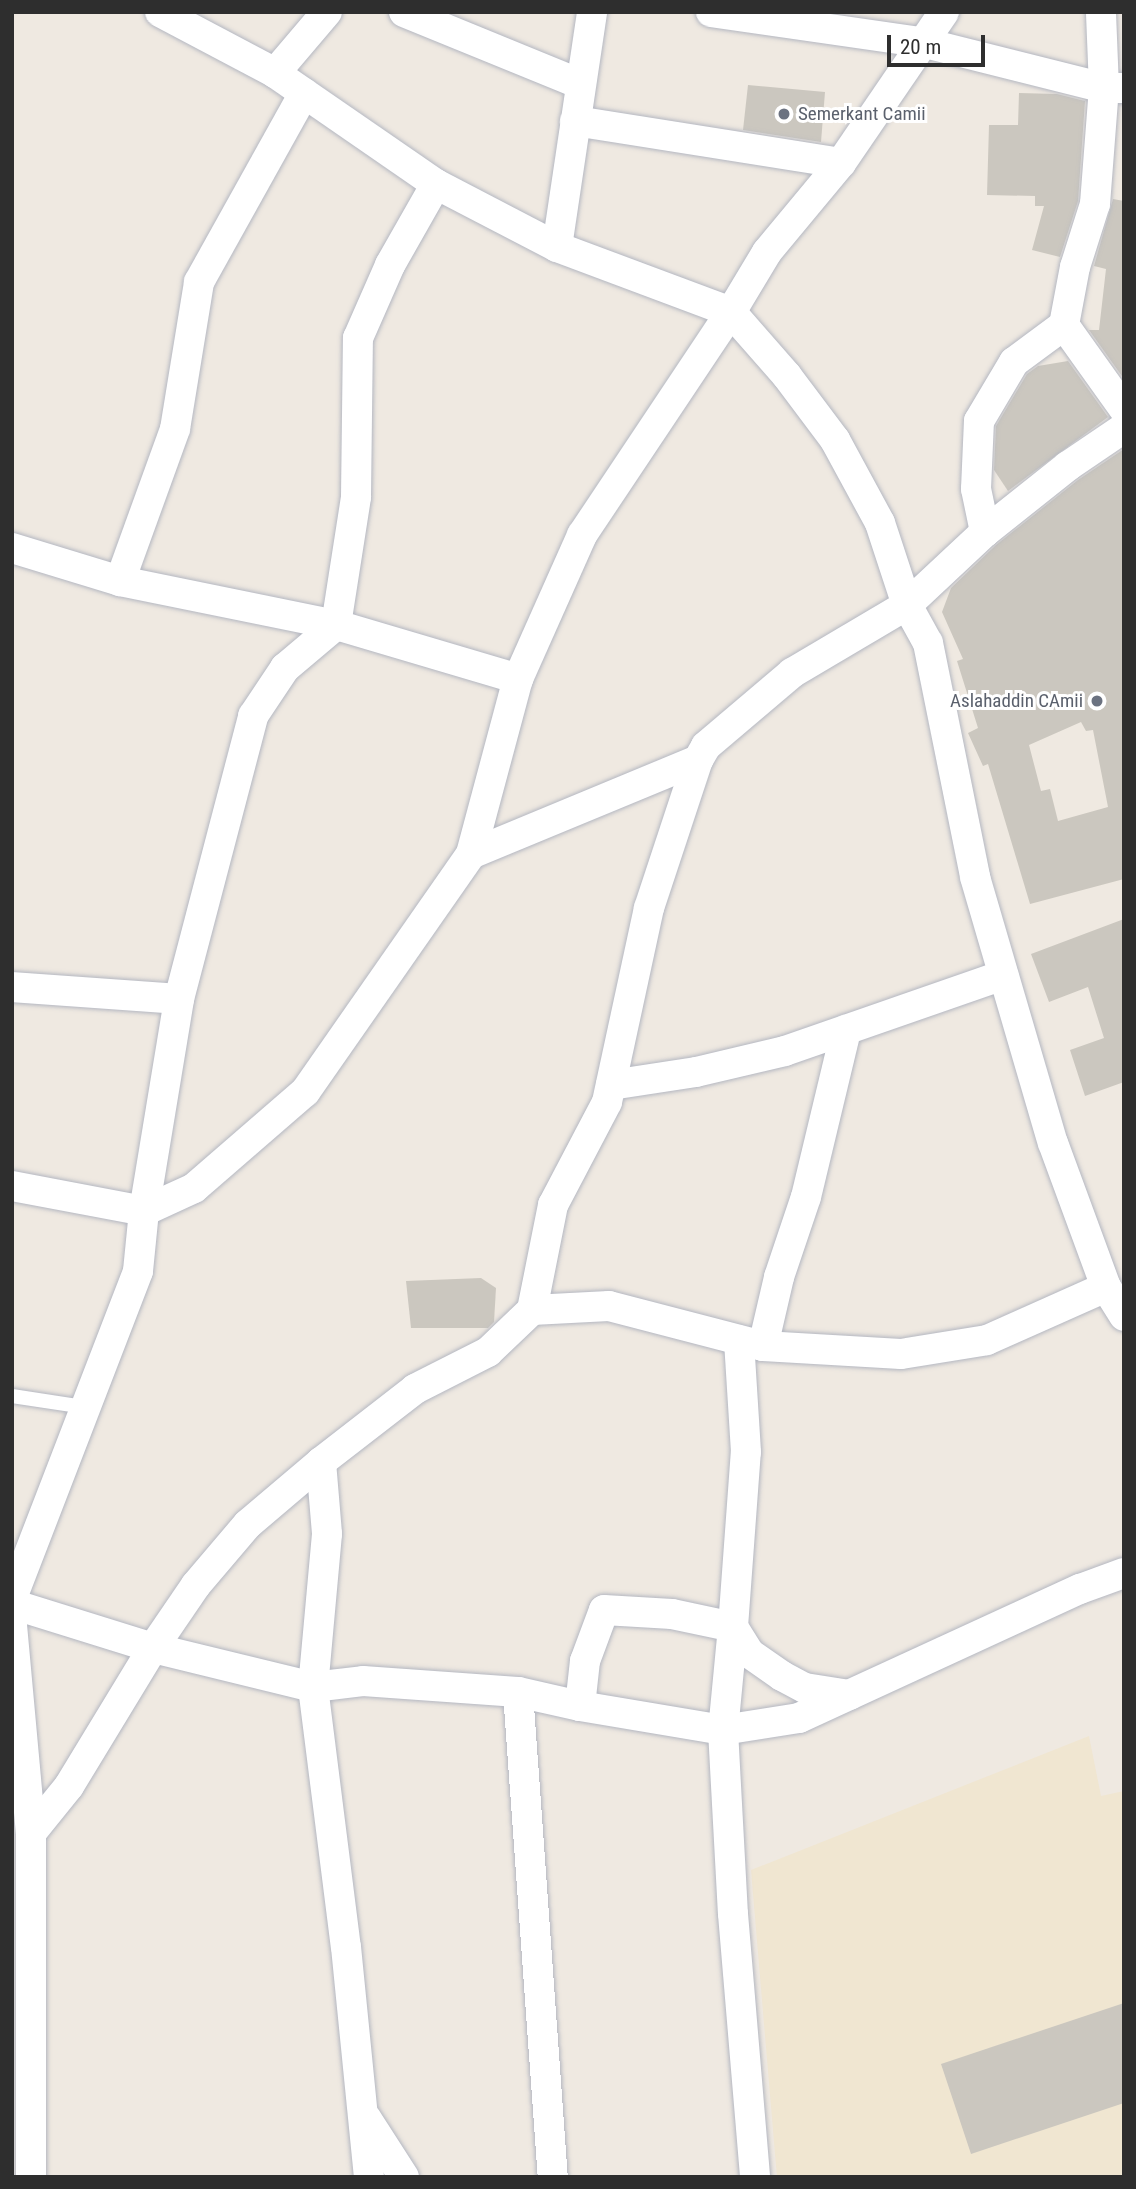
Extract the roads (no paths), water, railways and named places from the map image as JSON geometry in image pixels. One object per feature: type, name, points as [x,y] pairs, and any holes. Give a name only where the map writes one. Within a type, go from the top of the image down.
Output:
[{"type":"street","points":[[160,12],[275,73],[436,184],[556,247],[731,312],[787,376],[835,440],[880,523],[908,605],[928,643],[975,877],[1003,975],[1053,1143],[1106,1287],[1124,1316]]},
{"type":"street","points":[[275,73],[327,12]]},
{"type":"street","points":[[404,12],[580,84]]},
{"type":"street","points":[[556,247],[592,12]]},
{"type":"street","points":[[710,12],[925,43],[1114,88]]},
{"type":"street","points":[[12,1186],[144,1211],[194,1188],[305,1092],[471,854],[518,678],[582,535],[731,312],[767,252],[841,163],[944,12]]},
{"type":"street","points":[[985,532],[976,489],[979,421],[1014,362],[1064,325],[1075,267],[1095,204],[1114,88],[1101,12]]},
{"type":"street","points":[[120,581],[175,429],[199,282],[304,93]]},
{"type":"street","points":[[575,121],[841,163]]},
{"type":"street","points":[[12,1598],[138,1271],[144,1211],[179,999],[253,716],[285,668],[336,625],[356,497],[358,338],[390,265],[436,184]]},
{"type":"street","points":[[1064,325],[1124,409]]},
{"type":"street","points":[[31,1833],[69,1786],[153,1648],[196,1585],[248,1524],[321,1462],[415,1389],[488,1352],[532,1310],[553,1205],[607,1102],[649,908],[698,760],[706,746],[792,673],[908,605],[985,532],[1068,466],[1124,428]]},
{"type":"street","points":[[12,548],[120,581],[336,625],[518,678]]},
{"type":"street","points":[[471,854],[698,760]]},
{"type":"street","points":[[611,1085],[696,1072],[785,1051],[1003,975]]},
{"type":"street","points":[[12,987],[179,999]]},
{"type":"street","points":[[755,2177],[733,1914],[723,1730],[746,1452],[751,1343],[779,1277],[806,1197],[846,1030]]},
{"type":"street","points":[[532,1310],[609,1306],[751,1343],[901,1354],[987,1340],[1106,1287]]},
{"type":"street","points":[[321,1462],[327,1534],[313,1687],[346,1947],[369,2177]]},
{"type":"street","points":[[12,1604],[153,1648],[313,1687],[363,1681],[518,1692],[580,1706],[723,1730],[799,1718],[1080,1589],[1124,1573]]},
{"type":"street","points":[[580,1706],[585,1661],[604,1610],[672,1614],[733,1627],[749,1653],[782,1676],[805,1688],[849,1695]]},
{"type":"street","points":[[12,1625],[31,1833],[31,2177]]},
{"type":"street","points":[[518,1692],[552,2177]]},
{"type":"street","points":[[362,2111],[404,2177]]},
{"type":"lane","points":[[12,1396],[85,1408]]},
{"type":"place","name":"Semerkant Camii","points":[[784,114]]},
{"type":"place","name":"Aslahaddin CAmii","points":[[1097,701]]}]
